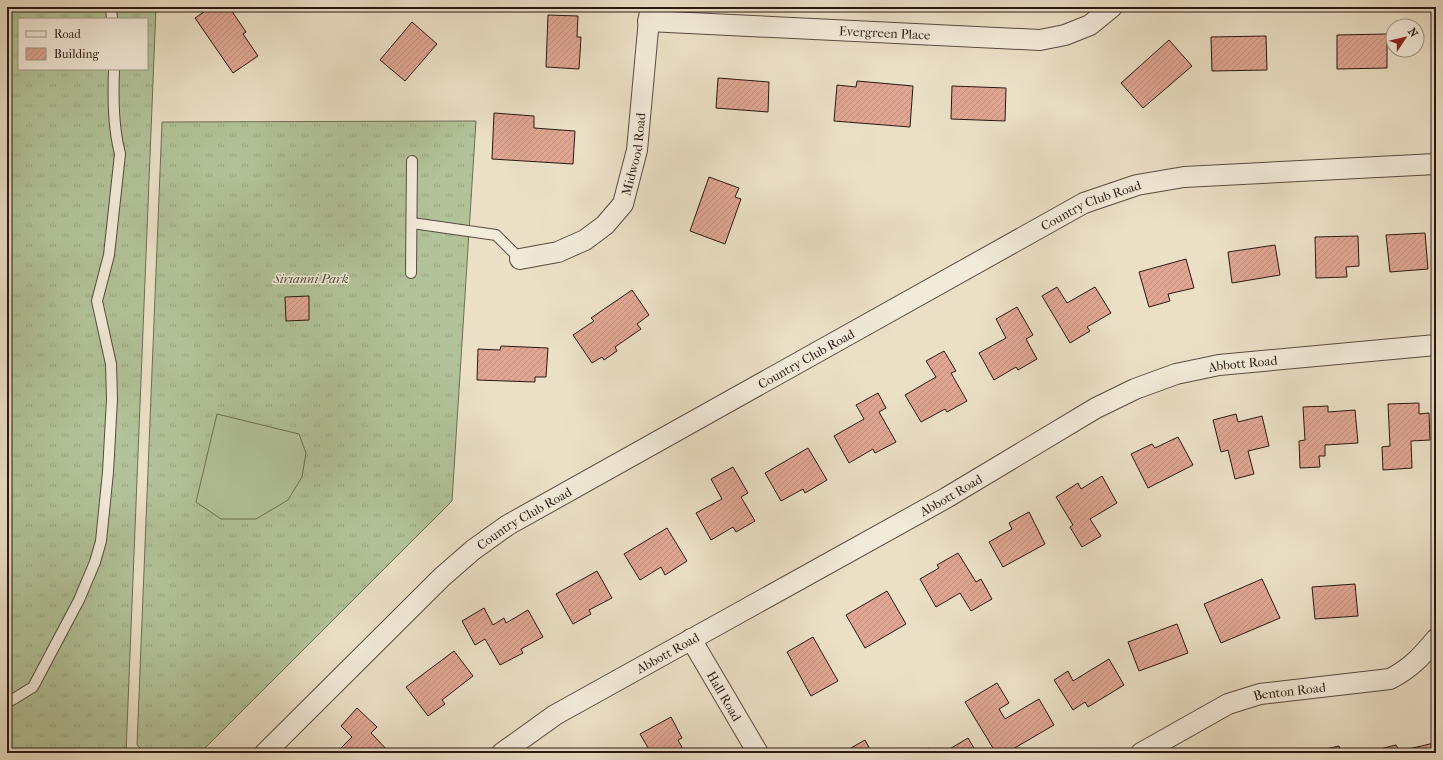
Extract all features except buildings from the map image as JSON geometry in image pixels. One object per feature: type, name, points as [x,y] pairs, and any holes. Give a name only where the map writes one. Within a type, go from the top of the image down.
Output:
[{"type":"street","name":"Evergreen Place","points":[[649,14],[1040,40],[1065,35],[1090,25],[1112,7]]},
{"type":"street","name":"Midwood Road","points":[[520,259],[558,252],[585,240],[605,225],[623,204],[637,150],[649,14]]},
{"type":"street","name":"Country Club Road","points":[[265,753],[442,577],[473,550],[508,525],[1084,203],[1137,185],[1184,177],[1436,164]]},
{"type":"street","name":"Abbott Road","points":[[502,753],[555,715],[946,498],[1096,408],[1135,389],[1176,374],[1219,365],[1436,345]]},
{"type":"street","name":"Benton Road","points":[[1141,753],[1228,704],[1260,694],[1390,679],[1401,673],[1421,658],[1436,638]]},
{"type":"street","name":"Hall Road","points":[[691,639],[758,753]]},
{"type":"lane","points":[[111,7],[112,18]]},
{"type":"lane","points":[[7,699],[12,700],[33,687],[79,600],[95,562],[101,540],[108,472],[112,385],[111,364],[97,302],[109,255],[120,154],[117,140],[113,99],[114,70]]},
{"type":"lane","points":[[411,273],[412,161]]},
{"type":"lane","points":[[412,223],[496,235],[520,259]]},
{"type":"green space","points":[[7,7],[156,7],[126,753],[7,753]]},
{"type":"green space","name":"Sirianni Park","points":[[476,121],[452,501],[200,753],[145,753],[137,745],[162,122]]},
{"type":"green space","points":[[217,414],[299,434],[306,453],[302,477],[288,500],[256,519],[221,519],[196,502]]}]
